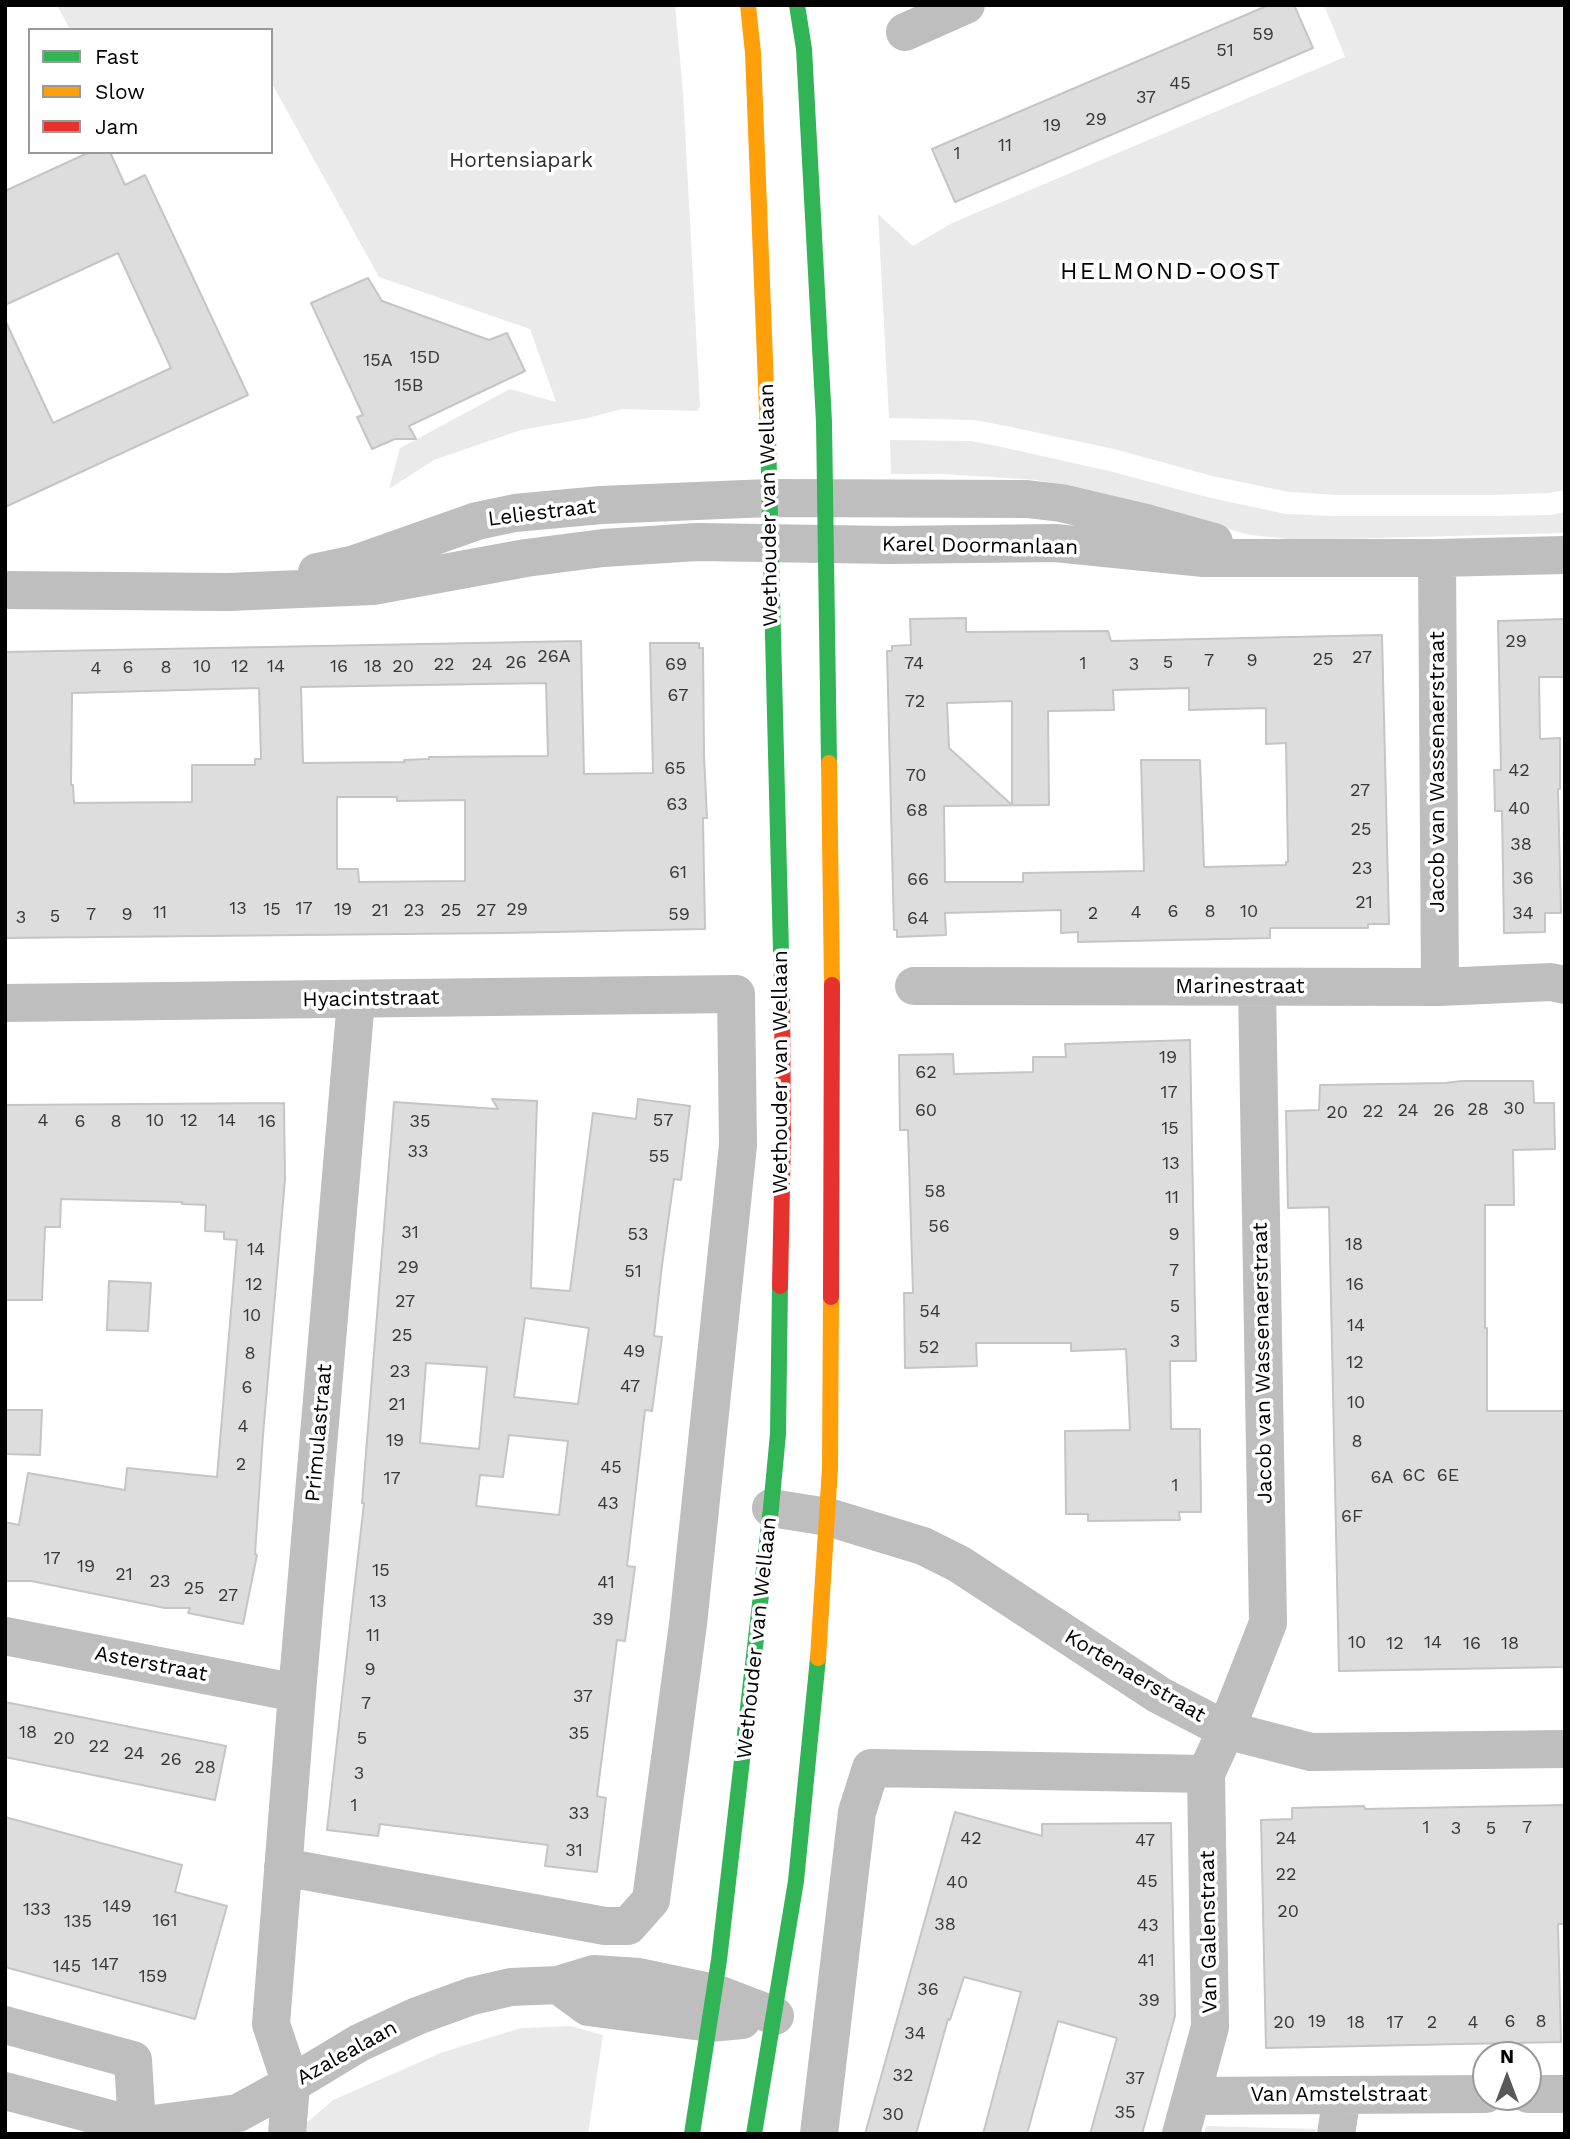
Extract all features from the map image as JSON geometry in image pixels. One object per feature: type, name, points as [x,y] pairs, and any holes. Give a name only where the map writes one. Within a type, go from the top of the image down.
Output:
[{"type":"main road","name":"Wethouder van Wellaan","points":[[692,2134],[712,2008],[778,1434],[783,1122],[782,972],[766,372],[754,67],[748,5]]},
{"type":"main road","points":[[754,2134],[796,1881],[817,1667],[830,1468],[832,929],[824,422],[804,63],[797,5]]},
{"type":"street","points":[[905,32],[965,5]]},
{"type":"street","name":"Leliestraat","points":[[228,592],[355,564],[477,521],[515,513],[601,505],[825,498]]},
{"type":"street","name":"Karel Doormanlaan","points":[[825,498],[1027,499],[1061,503],[1146,523],[1274,559]]},
{"type":"street","name":"Leliestraat","points":[[5,590],[228,592],[373,586],[513,560],[603,548],[697,542],[770,543]]},
{"type":"street","name":"Karel Doormanlaan","points":[[770,543],[1055,543],[1204,558],[1565,555]]},
{"type":"street","name":"Jacob van Wassenaerstraat","points":[[1437,558],[1440,987]]},
{"type":"street","name":"Marinestraat","points":[[914,986],[1440,987],[1551,982],[1565,985]]},
{"type":"street","name":"Jacob van Wassenaerstraat","points":[[1226,1730],[1268,1623],[1257,987]]},
{"type":"street","name":"Hyacintstraat","points":[[5,1003],[736,994]]},
{"type":"street","name":"Wethouder van Wellaan","points":[[283,1867],[605,1926],[628,1926],[651,1900],[688,1624],[738,1145],[736,994]]},
{"type":"street","name":"Primulastraat","points":[[290,2084],[271,2024],[356,1000]]},
{"type":"street","name":"Kortenaerstraat","points":[[771,1508],[828,1517],[923,1546],[959,1564],[1159,1695],[1226,1730],[1311,1752],[1565,1749]]},
{"type":"street","name":"Asterstraat","points":[[5,1636],[297,1693]]},
{"type":"street","name":"Van Galenstraat","points":[[1181,2134],[1210,2027],[1206,1774],[1226,1730]]},
{"type":"street","points":[[819,2134],[857,1812],[871,1768],[1206,1774]]},
{"type":"street","name":"Azalealaan","points":[[5,2091],[137,2126],[238,2113],[359,2043],[417,2016],[472,1996],[511,1987],[558,1985],[594,1974],[639,1977],[712,2008],[775,2016]]},
{"type":"street","points":[[5,2025],[133,2060],[137,2126]]},
{"type":"street","points":[[287,2134],[290,2084]]},
{"type":"street","name":"Van Amstelstraat","points":[[1192,2096],[1472,2094]]},
{"type":"street","points":[[1542,2094],[1565,2094]]},
{"type":"street","points":[[1336,2134],[1342,2096]]},
{"type":"green space","name":"Hortensiapark","points":[[57,5],[675,5],[683,92],[700,406],[698,411],[622,409],[521,430],[434,460],[389,489],[400,448],[510,389],[556,402],[530,329],[379,277],[273,86],[273,28],[69,28]]},
{"type":"green space","points":[[1324,5],[1565,5],[1565,490],[1492,495],[1337,495],[1289,492],[1212,476],[1114,449],[974,420],[889,418],[878,214],[913,246],[952,223],[1345,57]]},
{"type":"green space","points":[[890,440],[972,441],[1286,514],[1492,516],[1551,515],[1565,512],[1565,533],[1300,540],[1250,535],[1111,496],[1037,480],[944,474],[891,474]]},
{"type":"green space","points":[[571,2026],[603,2035],[588,2134],[302,2134],[303,2126],[333,2100],[443,2052],[521,2028]]},
{"type":"green space","points":[[1206,2126],[1316,2129],[1315,2134],[1204,2134]]},
{"type":"building","points":[[1269,5],[1294,5],[1313,48],[955,202],[932,149]]},
{"type":"building","points":[[86,154],[111,154],[125,185],[145,175],[248,395],[5,507],[5,320],[53,423],[171,368],[118,253],[5,305],[5,191]]},
{"type":"building","points":[[368,278],[382,301],[489,340],[507,333],[525,371],[409,426],[416,439],[395,439],[372,449],[357,417],[363,415],[311,303]]},
{"type":"building","points":[[966,618],[966,632],[1108,631],[1111,641],[1382,635],[1389,924],[1368,924],[1368,928],[1270,928],[1270,938],[1078,942],[1078,932],[1061,933],[1061,910],[945,913],[946,935],[897,937],[897,930],[894,930],[887,651],[892,651],[892,646],[911,645],[910,619]],"holes":[[[1189,688],[1189,710],[1266,708],[1266,744],[1286,743],[1286,865],[1204,867],[1200,760],[1141,760],[1144,871],[1023,873],[1023,882],[945,882],[944,806],[1049,805],[1048,711],[1114,710],[1113,690]],[[1012,701],[1012,805],[949,748],[947,703]]]},
{"type":"building","points":[[1565,619],[1565,677],[1539,677],[1540,739],[1560,738],[1558,789],[1561,913],[1545,913],[1545,932],[1504,933],[1502,811],[1495,811],[1494,770],[1501,770],[1498,621]]},
{"type":"building","points":[[581,641],[584,774],[653,773],[650,643],[699,643],[699,648],[703,648],[707,818],[703,818],[705,929],[5,938],[5,652]],"holes":[[[546,683],[548,756],[429,757],[404,760],[405,762],[303,763],[301,687]],[[259,688],[261,759],[255,759],[255,765],[192,765],[192,802],[74,803],[71,785],[72,693]],[[337,797],[397,797],[397,801],[465,800],[465,881],[359,882],[358,869],[337,869]]]},
{"type":"building","points":[[1190,1040],[1196,1361],[1170,1361],[1171,1429],[1200,1429],[1201,1512],[1179,1512],[1180,1520],[1088,1521],[1088,1514],[1066,1514],[1065,1431],[1130,1430],[1126,1349],[1071,1351],[1071,1343],[976,1343],[977,1366],[905,1368],[904,1293],[913,1293],[908,1130],[900,1130],[899,1055],[953,1054],[954,1074],[1033,1072],[1033,1057],[1066,1057],[1065,1044]]},
{"type":"building","points":[[1533,1081],[1534,1103],[1554,1103],[1555,1149],[1513,1150],[1514,1205],[1485,1205],[1485,1328],[1487,1411],[1565,1411],[1565,1667],[1339,1671],[1329,1207],[1288,1208],[1286,1111],[1319,1110],[1320,1085]]},
{"type":"building","points":[[492,1099],[537,1101],[531,1288],[570,1291],[593,1113],[636,1119],[638,1099],[690,1106],[681,1180],[674,1179],[662,1265],[654,1336],[662,1337],[652,1411],[645,1410],[627,1566],[635,1567],[625,1641],[617,1640],[597,1796],[606,1798],[597,1872],[545,1866],[548,1845],[380,1824],[378,1836],[327,1830],[364,1503],[394,1102],[498,1109]],"holes":[[[525,1318],[589,1328],[578,1404],[514,1397]],[[426,1363],[487,1367],[479,1449],[420,1443]],[[509,1435],[568,1441],[559,1515],[476,1506],[480,1475],[503,1477]]]},
{"type":"building","points":[[284,1103],[285,1179],[263,1435],[257,1555],[243,1624],[188,1613],[190,1608],[165,1608],[31,1581],[5,1581],[5,1522],[19,1525],[28,1473],[125,1490],[127,1468],[217,1477],[237,1240],[224,1239],[224,1232],[205,1231],[206,1205],[61,1199],[60,1227],[45,1227],[42,1300],[5,1300],[5,1105]]},
{"type":"building","points":[[109,1281],[151,1283],[148,1331],[107,1330]]},
{"type":"building","points":[[5,1410],[42,1410],[40,1455],[5,1454]]},
{"type":"building","points":[[5,1702],[226,1746],[215,1800],[5,1757]]},
{"type":"building","points":[[1565,1805],[1565,1924],[1558,1924],[1561,2042],[1472,2041],[1472,2044],[1266,2048],[1261,1820],[1292,1819],[1292,1808],[1364,1806],[1365,1809]]},
{"type":"building","points":[[955,1812],[1042,1836],[1042,1824],[1171,1823],[1175,2016],[1142,2134],[1090,2134],[1117,2038],[1058,2021],[1027,2134],[983,2134],[1021,1992],[964,1977],[950,2020],[948,2019],[916,2134],[865,2134]]},
{"type":"building","points":[[5,1817],[182,1865],[175,1892],[227,1906],[195,2019],[5,1967]]},
{"type":"traffic: fast","points":[[797,5],[804,49],[824,422],[829,763]]},
{"type":"traffic: fast","points":[[768,437],[782,992]]},
{"type":"traffic: fast","points":[[692,2134],[719,1960],[771,1508],[778,1434],[780,1286]]},
{"type":"traffic: fast","points":[[754,2134],[796,1881],[818,1658]]},
{"type":"traffic: slow","points":[[748,5],[753,53],[768,437]]},
{"type":"traffic: slow","points":[[829,763],[832,985]]},
{"type":"traffic: slow","points":[[818,1658],[830,1468],[831,1297]]},
{"type":"traffic: jam","points":[[831,1297],[832,985]]},
{"type":"traffic: jam","points":[[780,1286],[782,992]]},
{"type":"district","name":"HELMOND-OOST","points":[[1171,272]]}]
